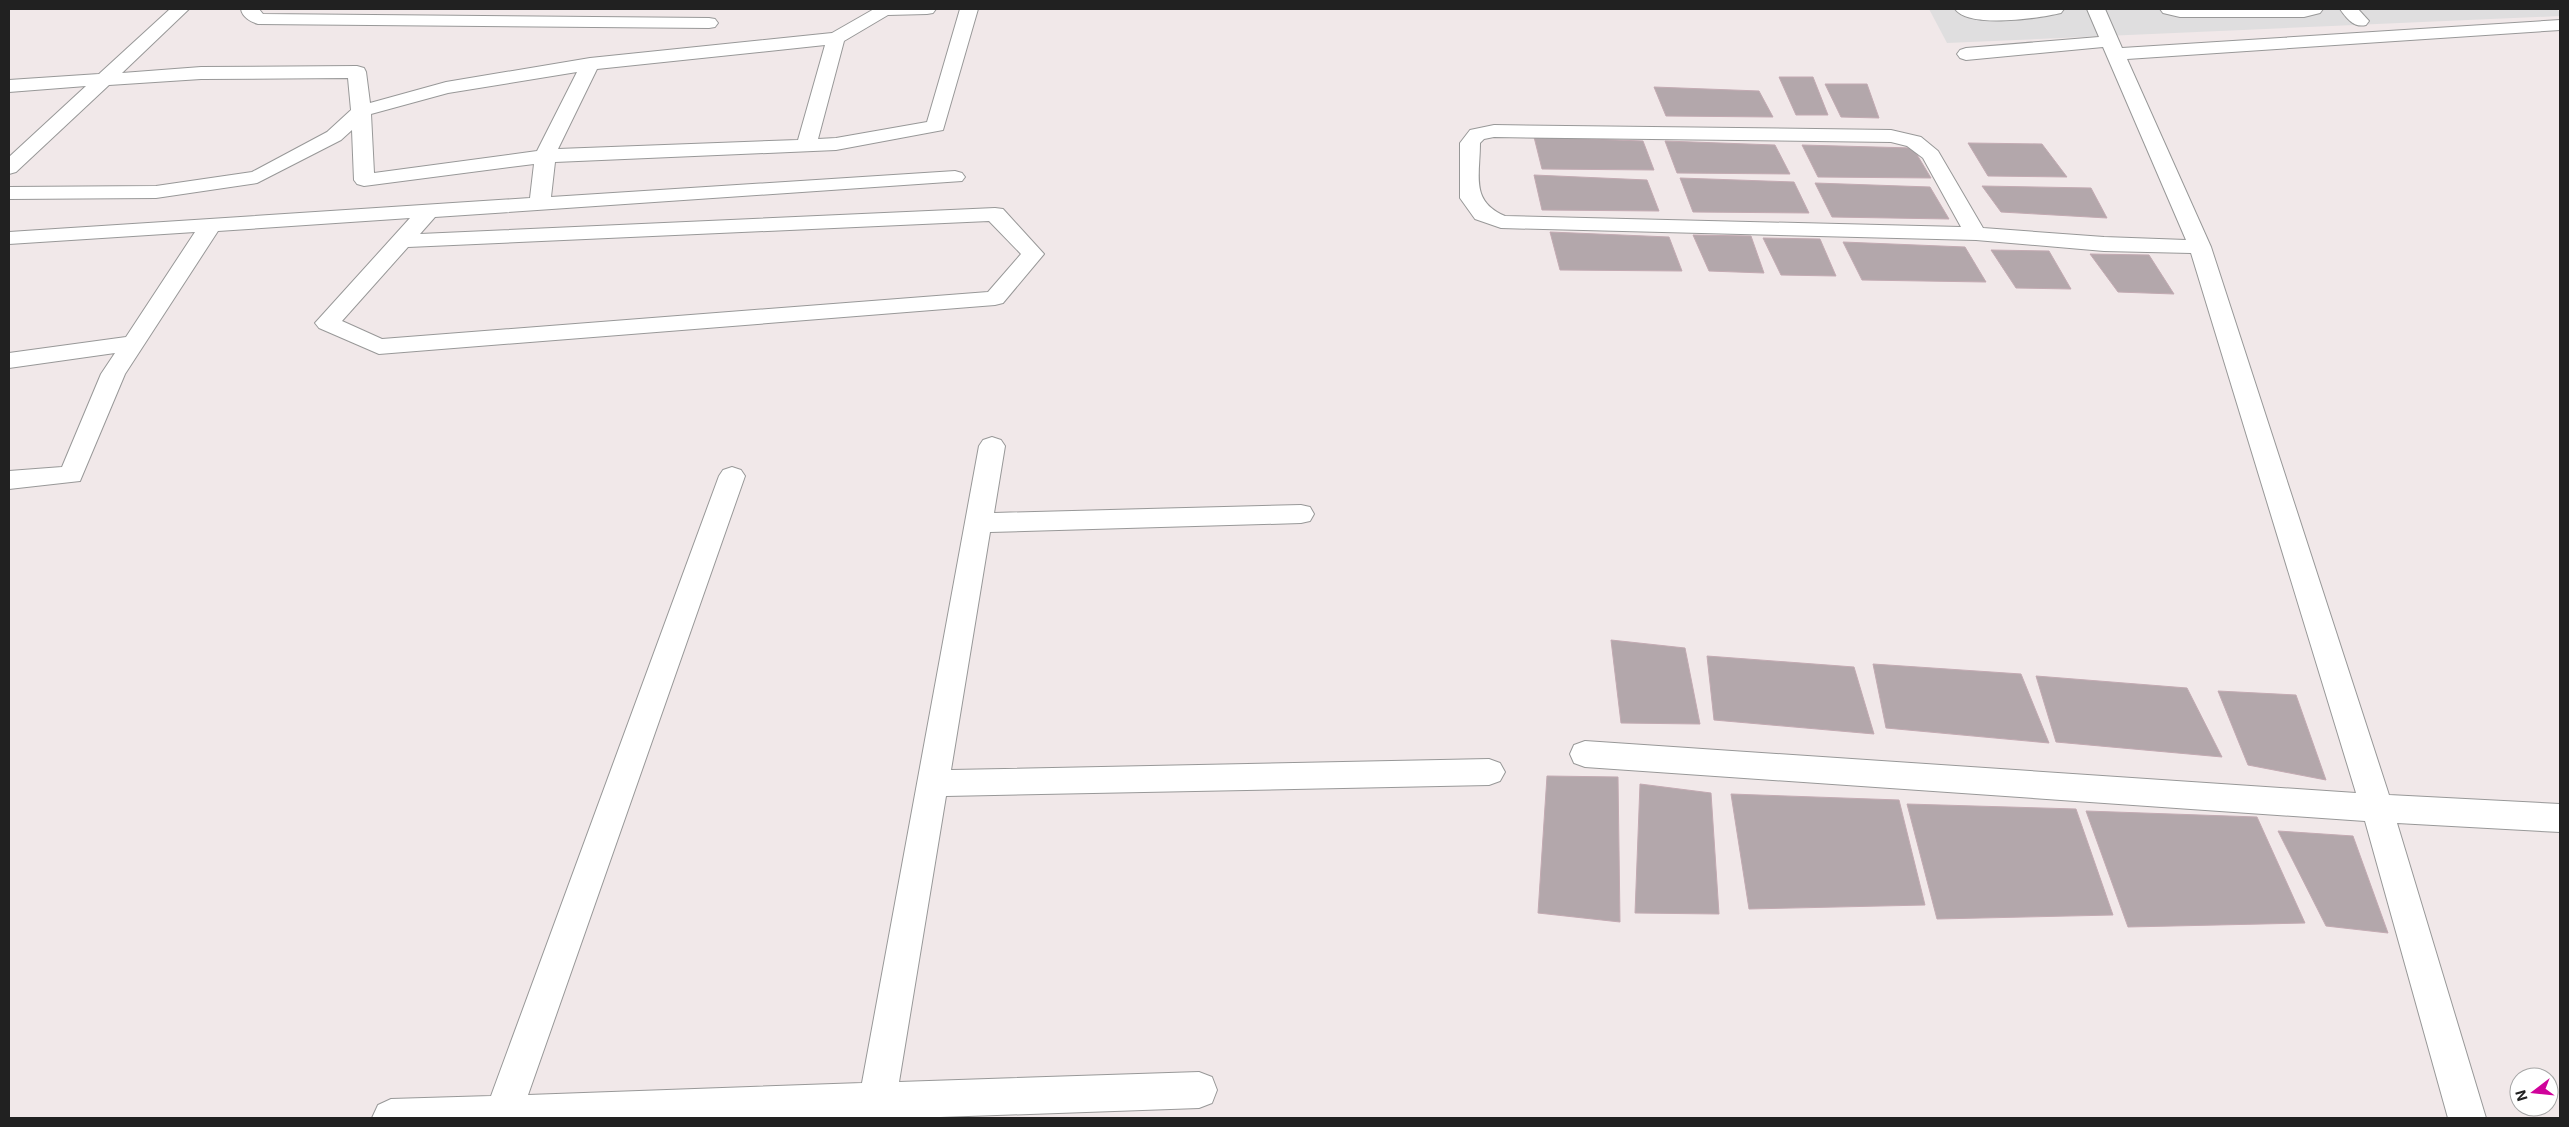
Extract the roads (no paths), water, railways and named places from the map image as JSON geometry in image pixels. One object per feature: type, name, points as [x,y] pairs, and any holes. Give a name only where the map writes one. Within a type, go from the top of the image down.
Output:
[{"type":"street","points":[[9,168],[180,9]]},
{"type":"street","points":[[250,9],[250,12],[258,19],[708,23]]},
{"type":"street","points":[[9,193],[156,192],[257,177],[334,136],[362,111],[446,88],[590,64],[836,38],[884,10],[927,9]]},
{"type":"street","points":[[9,86],[201,73],[357,72],[362,111],[364,180],[545,156],[836,144],[936,126],[969,9]]},
{"type":"street","points":[[1964,9],[1992,14],[2041,12],[2055,9]]},
{"type":"street","points":[[2096,9],[2200,247],[2378,808],[2467,1118]]},
{"type":"street","points":[[2169,9],[2180,12],[2304,12],[2314,9]]},
{"type":"street","points":[[1966,54],[2560,25]]},
{"type":"street","points":[[806,145],[836,38]]},
{"type":"street","points":[[540,204],[545,156],[590,64]]},
{"type":"street","points":[[1976,234],[1931,155],[1914,141],[1891,136],[1494,131],[1477,134],[1470,143],[1470,198],[1483,214],[1501,222],[1976,234],[2104,244],[2200,247]]},
{"type":"street","points":[[9,238],[955,177]]},
{"type":"street","points":[[402,241],[995,214],[1033,254],[995,298],[379,347],[327,323],[402,241],[430,211]]},
{"type":"street","points":[[9,480],[71,475],[113,374],[211,225]]},
{"type":"street","points":[[9,360],[134,343]]},
{"type":"street","points":[[875,1110],[992,446]]},
{"type":"street","points":[[503,1114],[732,476]]},
{"type":"street","points":[[978,523],[1301,514]]},
{"type":"street","points":[[1585,754],[2378,808],[2560,818]]},
{"type":"street","points":[[932,783],[1489,772]]},
{"type":"street","points":[[391,1118],[503,1114],[875,1110],[1199,1090]]}]
